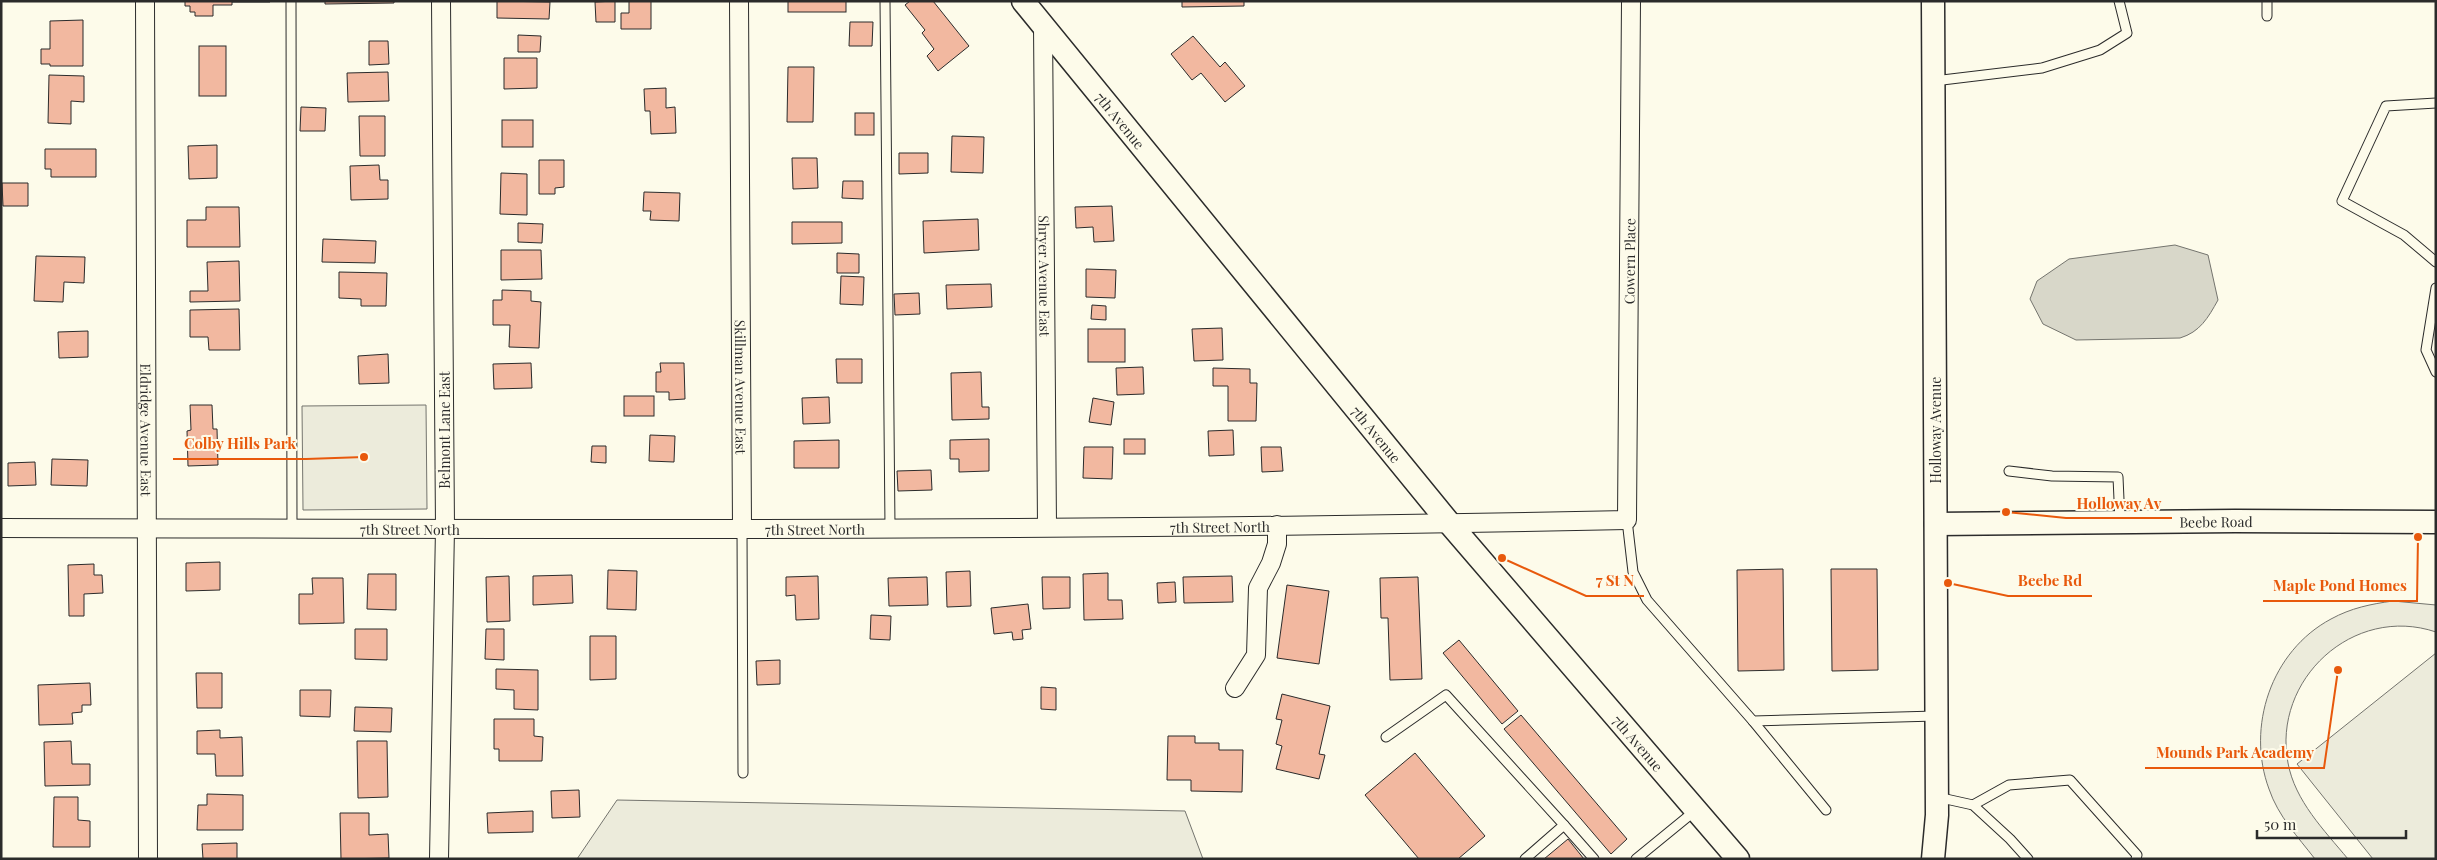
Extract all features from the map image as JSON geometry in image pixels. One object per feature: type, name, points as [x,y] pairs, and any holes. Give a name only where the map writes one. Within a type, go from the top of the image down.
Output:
[{"type":"street","name":"Eldridge Avenue East","points":[[145,1],[148,859]]},
{"type":"street","name":"Belmont Lane East","points":[[439,859],[445,528],[440,1]]},
{"type":"street","name":"Skillman Avenue East","points":[[739,1],[742,528]]},
{"type":"street","name":"7th Avenue","points":[[1023,1],[1450,524],[1738,859]]},
{"type":"street","name":"Cowern Place","points":[[1628,520],[1631,1]]},
{"type":"street","name":"Holloway Avenue","points":[[1933,1],[1937,716],[1937,797],[1933,859]]},
{"type":"street","name":"Shryer Avenue East","points":[[1043,25],[1046,526]]},
{"type":"street","name":"7th Street North","points":[[1,528],[742,528],[1450,524],[1628,520]]},
{"type":"street","name":"Beebe Road","points":[[1936,524],[2436,522]]},
{"type":"street","points":[[1235,688],[1256,655],[1258,588],[1271,563],[1277,544],[1277,525]]},
{"type":"lane","points":[[291,1],[292,528]]},
{"type":"lane","points":[[885,1],[890,527]]},
{"type":"lane","points":[[1933,81],[2042,68],[2100,50],[2127,33],[2119,1]]},
{"type":"lane","points":[[2267,1],[2267,16]]},
{"type":"lane","points":[[2436,103],[2386,106],[2342,201],[2404,235],[2436,262]]},
{"type":"lane","points":[[2436,288],[2426,350],[2436,372]]},
{"type":"lane","points":[[2009,471],[2052,476],[2118,477],[2120,522]]},
{"type":"lane","points":[[1628,520],[1633,572],[1647,600],[1753,721],[1826,810]]},
{"type":"lane","name":"Skillman Avenue East","points":[[742,528],[743,773]]},
{"type":"lane","points":[[1386,737],[1446,695],[1594,859]]},
{"type":"lane","points":[[1753,721],[1937,716]]},
{"type":"lane","points":[[1973,805],[2009,785],[2070,780],[2137,855],[2136,859]]},
{"type":"lane","points":[[1937,797],[1973,805],[2010,839],[2028,859]]},
{"type":"lane","points":[[1636,859],[1696,810]]},
{"type":"lane","points":[[1525,859],[1564,825]]},
{"type":"shaded area","points":[[2175,245],[2208,255],[2218,300],[2207,318],[2198,328],[2180,338],[2076,340],[2043,324],[2030,299],[2037,281],[2069,259]]},
{"type":"shaded area","points":[[426,405],[427,509],[303,510],[302,406]]},
{"type":"shaded area","points":[[2393,601],[2436,605],[2436,632],[2405,626],[2376,629],[2348,639],[2325,656],[2306,678],[2293,704],[2286,732],[2288,763],[2292,777],[2297,790],[2320,826],[2348,859],[2315,859],[2283,817],[2269,789],[2263,765],[2261,741],[2263,716],[2269,693],[2279,671],[2293,650],[2310,633],[2331,619],[2346,612],[2369,605]]},
{"type":"shaded area","points":[[2436,653],[2436,859],[2373,859],[2297,764]]},
{"type":"shaded area","points":[[617,800],[1185,811],[1203,859],[577,859]]},
{"type":"building","points":[[185,1],[270,2],[232,2],[232,5],[213,5],[213,16],[195,16],[195,12],[190,12],[190,6],[185,6]]},
{"type":"building","points":[[325,1],[394,1],[394,3],[325,4]]},
{"type":"building","points":[[497,1],[550,2],[549,19],[497,18]]},
{"type":"building","points":[[615,1],[615,22],[596,22],[595,2]]},
{"type":"building","points":[[629,1],[651,1],[651,29],[621,29],[621,13],[629,13]]},
{"type":"building","points":[[788,1],[846,1],[846,12],[788,12]]},
{"type":"building","points":[[910,1],[933,1],[969,46],[938,71],[927,56],[934,49],[922,33],[925,30],[905,5]]},
{"type":"building","points":[[1182,1],[1244,1],[1244,6],[1182,7]]},
{"type":"building","points":[[83,20],[83,66],[50,66],[50,64],[41,64],[41,49],[50,49],[50,21]]},
{"type":"building","points":[[850,22],[873,22],[872,46],[849,46]]},
{"type":"building","points":[[518,35],[541,36],[540,52],[518,52]]},
{"type":"building","points":[[1193,36],[1220,67],[1225,62],[1245,86],[1225,102],[1201,73],[1192,80],[1171,54]]},
{"type":"building","points":[[369,41],[388,41],[389,64],[369,65]]},
{"type":"building","points":[[199,46],[226,46],[226,96],[199,96]]},
{"type":"building","points":[[504,58],[537,58],[537,88],[504,89]]},
{"type":"building","points":[[788,67],[814,67],[813,122],[787,122]]},
{"type":"building","points":[[388,72],[389,101],[348,102],[347,73]]},
{"type":"building","points":[[49,75],[84,76],[84,102],[71,101],[71,124],[48,123]]},
{"type":"building","points":[[666,88],[666,108],[675,107],[676,133],[651,134],[650,111],[645,111],[644,89]]},
{"type":"building","points":[[301,107],[326,108],[325,131],[300,131]]},
{"type":"building","points":[[855,113],[874,113],[874,135],[855,135]]},
{"type":"building","points":[[359,116],[385,116],[385,156],[360,156]]},
{"type":"building","points":[[502,120],[533,120],[533,147],[502,147]]},
{"type":"building","points":[[952,136],[984,137],[983,173],[951,172]]},
{"type":"building","points":[[217,145],[217,178],[189,179],[188,146]]},
{"type":"building","points":[[45,149],[96,149],[96,177],[51,177],[51,169],[45,169]]},
{"type":"building","points":[[899,153],[928,153],[928,173],[899,174]]},
{"type":"building","points":[[792,158],[817,158],[818,188],[793,189]]},
{"type":"building","points":[[539,160],[564,160],[564,187],[555,188],[555,194],[539,194]]},
{"type":"building","points":[[379,165],[380,180],[388,180],[388,199],[351,200],[350,166]]},
{"type":"building","points":[[501,173],[527,174],[527,215],[500,214]]},
{"type":"building","points":[[843,181],[863,181],[863,199],[842,198]]},
{"type":"building","points":[[2,183],[28,183],[28,206],[3,206]]},
{"type":"building","points":[[644,192],[680,193],[679,221],[650,220],[651,211],[643,211]]},
{"type":"building","points":[[1112,206],[1114,241],[1094,242],[1093,227],[1076,228],[1075,207]]},
{"type":"building","points":[[206,207],[239,207],[240,247],[187,247],[187,220],[206,220]]},
{"type":"building","points":[[978,219],[979,250],[924,253],[923,221]]},
{"type":"building","points":[[792,222],[842,222],[842,243],[792,244]]},
{"type":"building","points":[[518,223],[543,224],[542,243],[518,242]]},
{"type":"building","points":[[323,239],[376,241],[375,263],[322,262]]},
{"type":"building","points":[[501,250],[541,250],[542,279],[501,280]]},
{"type":"building","points":[[837,253],[859,254],[859,273],[837,273]]},
{"type":"building","points":[[36,256],[85,257],[84,283],[64,282],[63,302],[34,301]]},
{"type":"building","points":[[239,261],[240,301],[190,302],[190,291],[208,291],[207,262]]},
{"type":"building","points":[[1086,269],[1116,270],[1115,298],[1086,297]]},
{"type":"building","points":[[339,272],[387,273],[386,306],[361,306],[361,299],[339,298]]},
{"type":"building","points":[[841,276],[864,277],[863,305],[840,304]]},
{"type":"building","points":[[991,284],[992,307],[947,309],[946,285]]},
{"type":"building","points":[[502,290],[531,291],[531,301],[541,302],[539,348],[509,347],[510,325],[493,325],[493,300],[502,300]]},
{"type":"building","points":[[919,293],[920,314],[895,315],[894,294]]},
{"type":"building","points":[[1092,305],[1106,306],[1106,320],[1091,319]]},
{"type":"building","points":[[239,309],[240,350],[209,350],[208,337],[190,337],[190,310]]},
{"type":"building","points":[[1222,328],[1223,360],[1194,361],[1192,329]]},
{"type":"building","points":[[1088,329],[1125,329],[1125,362],[1088,362]]},
{"type":"building","points":[[88,331],[88,357],[59,358],[58,332]]},
{"type":"building","points":[[388,354],[389,383],[359,384],[358,356]]},
{"type":"building","points":[[836,359],[862,359],[862,383],[837,383]]},
{"type":"building","points":[[531,363],[532,388],[494,389],[493,364]]},
{"type":"building","points":[[660,363],[684,363],[685,399],[669,400],[669,392],[656,392],[656,372],[661,372]]},
{"type":"building","points":[[1143,367],[1144,394],[1117,395],[1116,368]]},
{"type":"building","points":[[1213,368],[1250,369],[1250,383],[1257,383],[1256,421],[1228,421],[1228,386],[1213,386]]},
{"type":"building","points":[[981,372],[982,407],[989,407],[989,419],[952,420],[951,373]]},
{"type":"building","points":[[624,396],[654,396],[654,416],[624,416]]},
{"type":"building","points":[[829,397],[830,423],[803,424],[802,398]]},
{"type":"building","points":[[1093,398],[1114,402],[1111,425],[1089,422]]},
{"type":"building","points":[[190,405],[212,405],[213,429],[217,429],[218,465],[188,466],[187,431],[191,430]]},
{"type":"building","points":[[1233,430],[1234,455],[1209,456],[1208,431]]},
{"type":"building","points":[[650,435],[675,436],[674,462],[649,461]]},
{"type":"building","points":[[989,439],[989,471],[959,472],[959,459],[950,459],[950,440]]},
{"type":"building","points":[[1124,439],[1145,439],[1145,454],[1124,454]]},
{"type":"building","points":[[839,440],[839,468],[794,468],[794,441]]},
{"type":"building","points":[[592,446],[606,446],[606,463],[591,462]]},
{"type":"building","points":[[1084,447],[1113,447],[1112,479],[1083,478]]},
{"type":"building","points":[[1261,447],[1281,447],[1283,471],[1262,472]]},
{"type":"building","points":[[52,459],[88,460],[87,486],[51,485]]},
{"type":"building","points":[[35,462],[36,485],[8,486],[8,463]]},
{"type":"building","points":[[931,470],[932,490],[898,491],[897,471]]},
{"type":"building","points":[[220,562],[220,590],[186,591],[186,563]]},
{"type":"building","points":[[94,564],[94,575],[102,575],[103,593],[84,594],[84,616],[69,616],[68,565]]},
{"type":"building","points":[[1783,569],[1784,670],[1738,671],[1737,570]]},
{"type":"building","points":[[1831,569],[1877,569],[1878,670],[1832,671]]},
{"type":"building","points":[[608,570],[637,571],[636,610],[607,609]]},
{"type":"building","points":[[970,571],[971,606],[947,607],[946,572]]},
{"type":"building","points":[[1108,573],[1108,600],[1122,600],[1123,619],[1084,620],[1083,574]]},
{"type":"building","points":[[368,574],[396,574],[396,610],[367,609]]},
{"type":"building","points":[[572,575],[573,603],[533,605],[533,576]]},
{"type":"building","points":[[509,576],[510,621],[487,622],[486,577]]},
{"type":"building","points":[[818,576],[819,619],[796,620],[795,595],[786,596],[786,577]]},
{"type":"building","points":[[1232,576],[1233,602],[1184,603],[1183,577]]},
{"type":"building","points":[[927,577],[928,605],[889,606],[888,578]]},
{"type":"building","points":[[1042,577],[1070,577],[1070,608],[1043,609]]},
{"type":"building","points":[[1418,577],[1422,679],[1390,680],[1388,618],[1381,618],[1380,578]]},
{"type":"building","points":[[312,578],[343,578],[344,623],[299,624],[299,594],[313,594]]},
{"type":"building","points":[[1175,582],[1176,602],[1158,603],[1157,583]]},
{"type":"building","points":[[1287,585],[1329,591],[1319,664],[1277,658]]},
{"type":"building","points":[[1028,604],[1031,629],[1022,630],[1023,639],[1013,640],[1012,632],[994,634],[991,608]]},
{"type":"building","points":[[871,615],[891,616],[890,640],[870,639]]},
{"type":"building","points":[[355,629],[387,629],[387,660],[355,659]]},
{"type":"building","points":[[486,629],[504,629],[504,660],[485,659]]},
{"type":"building","points":[[590,636],[616,636],[616,679],[590,680]]},
{"type":"building","points":[[1459,640],[1518,711],[1502,724],[1443,653]]},
{"type":"building","points":[[780,660],[780,684],[757,685],[756,661]]},
{"type":"building","points":[[496,669],[538,670],[538,710],[514,709],[514,690],[496,689]]},
{"type":"building","points":[[196,673],[222,673],[222,708],[197,708]]},
{"type":"building","points":[[90,683],[91,705],[82,705],[82,712],[72,713],[73,724],[39,725],[38,685]]},
{"type":"building","points":[[1041,687],[1056,688],[1056,710],[1041,709]]},
{"type":"building","points":[[300,690],[331,690],[330,717],[300,716]]},
{"type":"building","points":[[1282,694],[1330,706],[1319,754],[1325,755],[1319,779],[1276,769],[1282,746],[1276,744],[1282,720],[1276,719]]},
{"type":"building","points":[[355,707],[392,708],[391,732],[354,731]]},
{"type":"building","points":[[1521,715],[1627,839],[1611,854],[1504,729]]},
{"type":"building","points":[[494,719],[534,719],[534,736],[543,737],[542,761],[499,761],[499,749],[494,749]]},
{"type":"building","points":[[220,730],[220,738],[242,737],[243,776],[216,776],[215,754],[197,754],[197,731]]},
{"type":"building","points":[[1168,736],[1195,736],[1195,743],[1219,743],[1219,750],[1243,750],[1242,792],[1191,791],[1191,780],[1167,780]]},
{"type":"building","points":[[71,741],[72,764],[90,764],[90,785],[45,786],[44,742]]},
{"type":"building","points":[[357,741],[387,741],[388,797],[358,798]]},
{"type":"building","points":[[1415,753],[1485,836],[1458,859],[1419,859],[1365,795]]},
{"type":"building","points":[[579,790],[580,817],[552,818],[551,791]]},
{"type":"building","points":[[207,794],[243,795],[243,830],[197,830],[198,805],[207,805]]},
{"type":"building","points":[[54,797],[78,797],[78,820],[90,821],[90,847],[53,847]]},
{"type":"building","points":[[533,811],[533,832],[488,833],[487,813]]},
{"type":"building","points":[[340,813],[369,813],[369,835],[388,834],[389,858],[341,859]]},
{"type":"building","points":[[1568,839],[1584,859],[1544,859]]},
{"type":"building","points":[[237,843],[237,859],[203,859],[202,844]]},
{"type":"place","name":"Colby Hills Park","points":[[364,457]]},
{"type":"place","name":"Holloway Av","points":[[2006,512]]},
{"type":"place","name":"Maple Pond Homes","points":[[2418,537]]},
{"type":"place","name":"7 St N","points":[[1502,558]]},
{"type":"place","name":"Beebe Rd","points":[[1948,583]]},
{"type":"place","name":"Mounds Park Academy","points":[[2338,670]]}]
